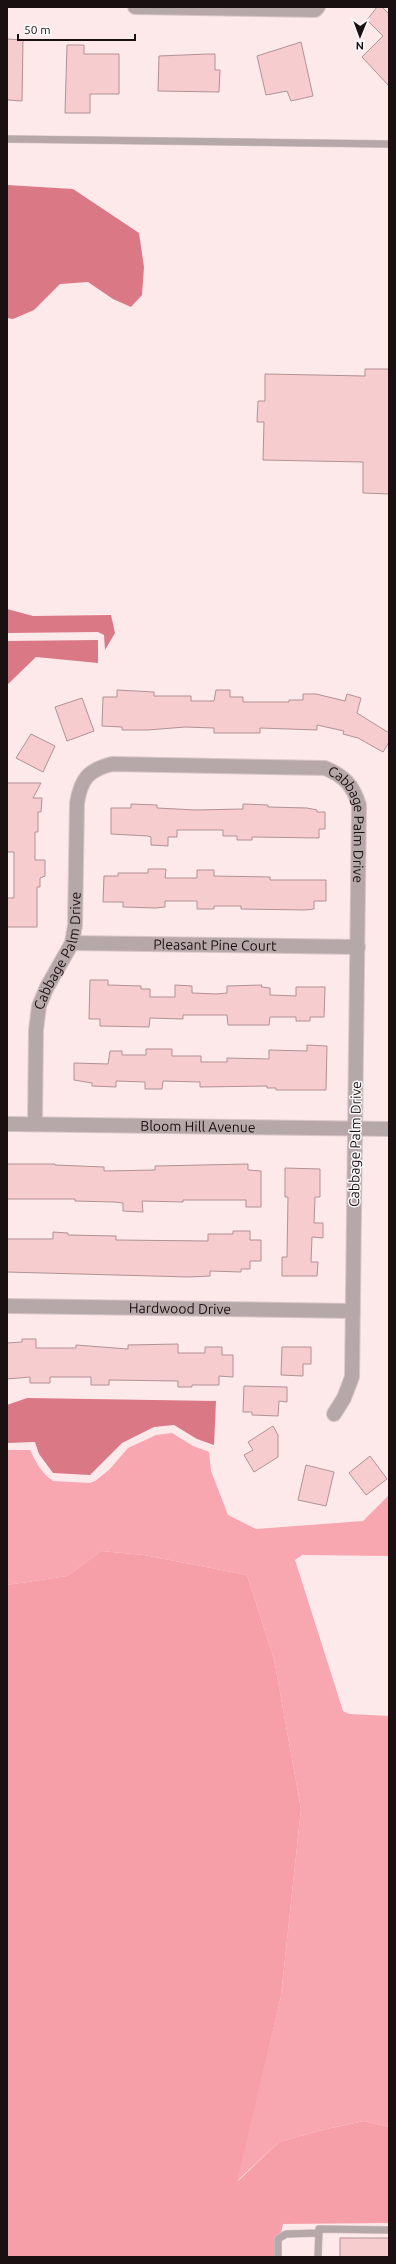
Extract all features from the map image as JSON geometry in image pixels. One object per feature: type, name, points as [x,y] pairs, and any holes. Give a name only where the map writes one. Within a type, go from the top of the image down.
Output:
[{"type":"street","points":[[135,7],[315,10],[318,7]]},
{"type":"street","name":"Cabbage Palm Drive","points":[[35,1124],[36,1030],[39,1006],[47,987],[72,943],[76,925],[77,803],[79,790],[86,776],[97,768],[112,764],[325,768],[338,773],[347,780],[355,792],[359,805],[352,1377],[344,1398],[334,1414]]},
{"type":"street","name":"Pleasant Pine Court","points":[[72,943],[358,946]]},
{"type":"street","name":"Bloom Hill Avenue","points":[[7,1124],[389,1129]]},
{"type":"street","name":"Hardwood Drive","points":[[7,1306],[353,1311]]},
{"type":"lane","points":[[7,139],[389,144]]},
{"type":"lane","points":[[318,2257],[319,2229],[389,2230]]},
{"type":"lane","points":[[278,2257],[278,2239],[286,2234],[319,2233]]},
{"type":"shaded area","points":[[7,185],[73,189],[139,233],[144,267],[142,295],[131,307],[113,299],[88,282],[60,284],[34,310],[13,319],[7,318]]},
{"type":"shaded area","points":[[7,609],[33,616],[111,615],[115,633],[105,650],[104,635],[98,632],[7,633]]},
{"type":"shaded area","points":[[98,640],[98,663],[36,657],[7,685],[7,641]]},
{"type":"shaded area","points":[[27,1398],[216,1401],[214,1445],[197,1439],[174,1425],[154,1427],[122,1443],[90,1475],[53,1473],[39,1454],[35,1442],[7,1443],[7,1405]]},
{"type":"shaded area","points":[[172,1433],[193,1446],[209,1452],[211,1471],[228,1515],[256,1529],[363,1521],[389,1495],[389,1556],[302,1555],[295,1560],[343,1711],[349,1714],[389,1716],[389,2127],[364,2121],[322,2130],[279,2142],[237,2181],[281,1996],[301,1809],[274,1659],[247,1575],[144,1555],[101,1551],[67,1576],[7,1585],[7,1450],[30,1450],[42,1471],[53,1481],[90,1483],[109,1470],[128,1448],[156,1435]]},
{"type":"shaded area","points":[[101,1551],[144,1555],[247,1575],[274,1659],[301,1809],[281,1996],[238,2181],[279,2142],[322,2130],[364,2121],[389,2127],[389,2223],[283,2224],[276,2257],[7,2257],[7,1585],[67,1576]]},
{"type":"building","points":[[377,7],[382,7],[389,14],[389,86],[362,57],[383,36],[367,20]]},
{"type":"building","points":[[7,39],[23,40],[22,101],[8,100],[7,96]]},
{"type":"building","points":[[301,42],[313,96],[291,101],[287,91],[266,95],[257,56]]},
{"type":"building","points":[[67,45],[84,45],[84,54],[119,54],[119,94],[90,94],[90,113],[65,113]]},
{"type":"building","points":[[215,54],[215,70],[220,70],[219,92],[158,91],[159,56]]},
{"type":"building","points":[[365,369],[389,369],[389,494],[363,493],[363,462],[263,460],[264,422],[257,422],[258,401],[265,401],[265,374],[365,376]]},
{"type":"building","points":[[117,690],[154,692],[154,696],[191,696],[191,701],[214,701],[216,690],[230,690],[230,697],[243,697],[243,702],[289,702],[289,700],[303,700],[303,694],[316,694],[345,701],[347,694],[361,698],[357,713],[389,733],[389,742],[383,752],[358,738],[343,734],[344,731],[317,725],[317,730],[260,728],[260,733],[214,733],[214,728],[185,727],[148,730],[122,730],[122,727],[102,726],[103,697],[117,697]]},
{"type":"building","points":[[82,698],[94,731],[67,741],[55,707]]},
{"type":"building","points":[[31,734],[55,746],[43,772],[16,758]]},
{"type":"building","points":[[7,783],[41,783],[33,798],[42,798],[41,812],[38,812],[38,832],[35,832],[35,860],[45,860],[45,876],[40,878],[40,887],[37,887],[37,927],[7,927],[7,898],[14,898],[14,852],[7,852]]},
{"type":"building","points":[[131,804],[157,805],[157,808],[195,810],[243,809],[243,804],[268,805],[268,807],[307,808],[317,810],[317,812],[325,812],[325,829],[319,829],[319,838],[252,837],[252,840],[237,840],[237,836],[223,836],[223,830],[177,830],[177,837],[168,837],[168,846],[151,845],[151,837],[148,836],[111,834],[111,808],[131,808]]},
{"type":"building","points":[[148,869],[166,869],[165,878],[197,878],[197,870],[214,870],[214,876],[270,877],[270,880],[326,880],[326,901],[314,901],[314,909],[305,910],[241,909],[241,906],[214,906],[214,909],[197,909],[197,901],[165,901],[165,907],[156,908],[123,907],[123,902],[103,902],[104,876],[118,876],[118,873],[148,873]]},
{"type":"building","points":[[90,980],[108,980],[108,985],[141,986],[141,989],[150,989],[150,997],[175,997],[175,985],[192,986],[192,993],[216,994],[227,993],[227,986],[262,985],[261,987],[270,988],[270,995],[296,996],[296,987],[325,987],[324,1017],[310,1017],[310,1021],[296,1021],[296,1017],[270,1017],[269,1025],[228,1025],[227,1015],[183,1015],[183,1019],[150,1018],[149,1027],[100,1026],[100,1019],[89,1019]]},
{"type":"building","points":[[307,1045],[327,1046],[326,1090],[276,1090],[276,1088],[267,1088],[267,1086],[200,1087],[200,1082],[163,1081],[162,1089],[145,1089],[145,1082],[116,1081],[116,1087],[92,1086],[92,1083],[74,1080],[74,1063],[108,1064],[110,1051],[122,1051],[122,1055],[146,1055],[146,1049],[172,1049],[172,1056],[201,1056],[201,1062],[227,1062],[227,1058],[269,1059],[269,1050],[307,1051]]},
{"type":"building","points":[[7,1164],[55,1164],[104,1167],[104,1171],[155,1170],[155,1166],[248,1164],[248,1170],[261,1171],[261,1207],[246,1207],[246,1200],[183,1200],[183,1202],[142,1201],[143,1212],[123,1211],[123,1203],[114,1202],[75,1201],[75,1199],[7,1199]]},
{"type":"building","points":[[285,1168],[320,1169],[320,1197],[315,1197],[314,1223],[323,1223],[323,1238],[312,1237],[311,1262],[318,1262],[317,1276],[282,1276],[282,1257],[287,1257],[288,1197],[285,1197]]},
{"type":"building","points":[[233,1231],[250,1231],[250,1240],[261,1240],[261,1261],[250,1261],[250,1269],[241,1269],[241,1272],[210,1271],[210,1276],[189,1277],[7,1272],[7,1239],[53,1239],[53,1232],[68,1233],[68,1235],[116,1236],[116,1240],[208,1241],[208,1234],[233,1234]]},
{"type":"building","points":[[22,1339],[36,1339],[36,1348],[76,1348],[76,1345],[128,1349],[128,1345],[178,1344],[178,1353],[205,1353],[205,1347],[222,1347],[222,1355],[233,1355],[233,1377],[219,1376],[219,1385],[192,1385],[192,1387],[178,1387],[178,1381],[109,1380],[109,1385],[91,1385],[91,1377],[50,1377],[50,1383],[30,1383],[30,1377],[7,1379],[7,1343],[22,1342]]},
{"type":"building","points":[[282,1347],[311,1347],[311,1364],[303,1364],[303,1376],[281,1375]]},
{"type":"building","points":[[244,1386],[287,1387],[287,1402],[279,1401],[278,1416],[252,1415],[252,1412],[243,1412]]},
{"type":"building","points":[[273,1426],[278,1435],[278,1457],[254,1472],[244,1455],[253,1450],[248,1442]]},
{"type":"building","points":[[370,1456],[387,1479],[366,1495],[349,1473]]},
{"type":"building","points":[[306,1465],[334,1472],[326,1506],[298,1500]]},
{"type":"building","points":[[340,2238],[389,2238],[389,2257],[340,2257]]}]
